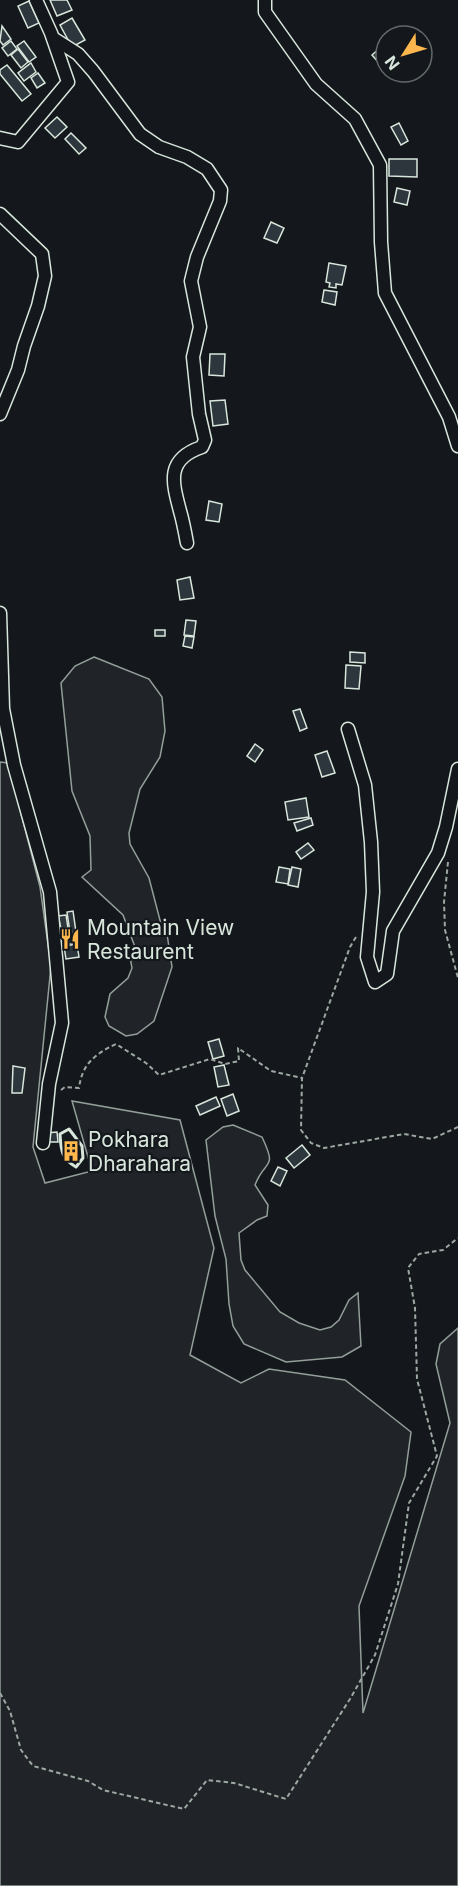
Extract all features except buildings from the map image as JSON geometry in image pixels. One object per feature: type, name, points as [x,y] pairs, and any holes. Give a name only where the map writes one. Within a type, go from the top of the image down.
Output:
[{"type":"street","points":[[0,138],[18,142],[68,82],[53,38],[36,0]]},
{"type":"street","points":[[265,0],[265,12],[316,84],[355,119],[380,165],[381,242],[385,293],[449,417],[458,446]]},
{"type":"street","points":[[53,38],[78,54],[140,134],[159,147],[187,157],[207,170],[221,190],[220,201],[197,257],[191,281],[200,327],[193,357],[199,414],[205,440],[202,447],[184,455],[178,462],[173,475],[174,493],[187,543]]},
{"type":"street","points":[[0,214],[42,254],[45,276],[18,370],[0,414]]},
{"type":"street","points":[[0,612],[3,709],[14,765],[50,892],[62,1023],[48,1099],[43,1143]]},
{"type":"street","points":[[348,729],[365,785],[370,831],[373,892],[367,957],[375,982],[387,974],[393,931],[438,853],[458,769]]},
{"type":"path","points":[[448,859],[444,902],[445,930],[458,978]]},
{"type":"path","points":[[369,922],[363,924],[350,947],[302,1078],[301,1130],[311,1143],[324,1148],[404,1134],[432,1139],[458,1127]]},
{"type":"path","points":[[48,1099],[65,1087],[79,1088],[80,1078],[87,1063],[98,1053],[116,1044],[146,1062],[159,1075],[210,1059],[225,1064],[239,1060],[238,1048],[271,1071],[302,1078]]},
{"type":"path","points":[[0,1693],[10,1711],[21,1750],[33,1766],[88,1781],[104,1790],[184,1809],[207,1780],[234,1783],[286,1799],[350,1699],[375,1655],[398,1584],[409,1503],[437,1456],[417,1379],[415,1308],[408,1268],[419,1254],[443,1250],[458,1238]]},
{"type":"shaded area","points":[[94,657],[149,679],[162,697],[165,731],[160,757],[140,789],[129,833],[130,844],[149,878],[161,924],[167,934],[172,967],[154,1021],[137,1034],[126,1036],[109,1026],[105,1017],[110,994],[128,978],[132,968],[130,957],[135,947],[123,915],[82,877],[91,870],[90,836],[72,791],[61,683],[75,666]]},
{"type":"shaded area","points":[[0,762],[8,763],[40,887],[51,966],[33,1147],[45,1183],[92,1171],[72,1101],[180,1120],[214,1248],[190,1355],[241,1383],[269,1369],[345,1380],[411,1432],[405,1476],[359,1606],[363,1713],[450,1423],[436,1364],[440,1344],[458,1328],[458,1886],[0,1886]]},
{"type":"shaded area","points":[[233,1125],[262,1137],[269,1155],[268,1164],[255,1185],[268,1205],[267,1216],[239,1233],[241,1260],[245,1270],[280,1312],[299,1323],[320,1330],[331,1327],[339,1320],[349,1300],[358,1293],[361,1346],[342,1357],[286,1362],[244,1344],[233,1326],[226,1259],[215,1216],[206,1140],[223,1127]]},
{"type":"wall","points":[[69,1129],[82,1146],[83,1158],[76,1167],[67,1160],[62,1149],[60,1134],[69,1129]]},
{"type":"place","name":"Mountain View Restaurent","points":[[70,939]]},
{"type":"place","name":"Pokhara Dharahara","points":[[71,1151]]}]
